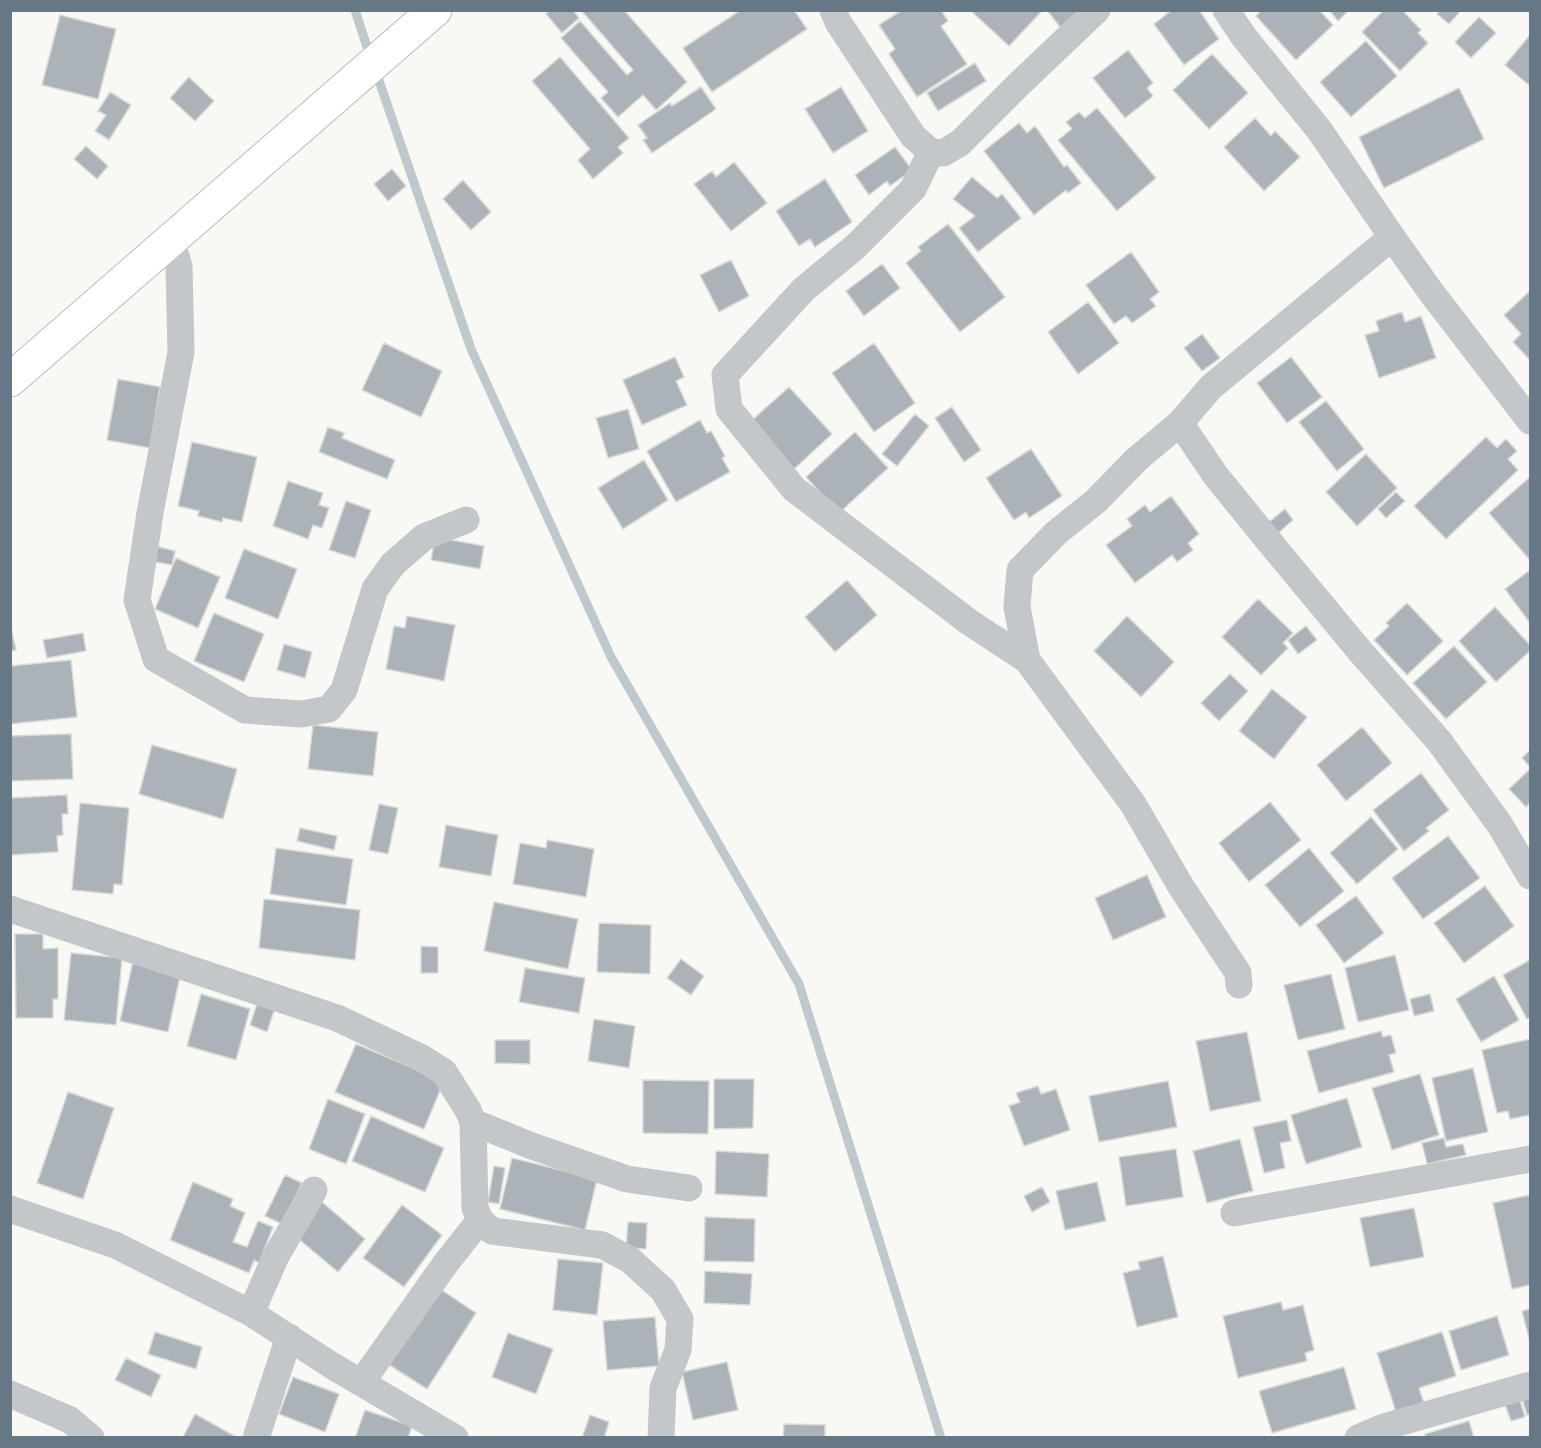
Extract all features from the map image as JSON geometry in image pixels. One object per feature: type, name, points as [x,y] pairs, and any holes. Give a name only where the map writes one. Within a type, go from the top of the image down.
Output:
[{"type":"main road","points":[[10,380],[435,10]]},
{"type":"street","points":[[833,10],[838,22],[914,136],[931,152],[943,153],[960,142],[1097,10]]},
{"type":"street","points":[[1226,10],[1244,37],[1320,131],[1392,237],[1530,422]]},
{"type":"street","points":[[931,152],[913,189],[855,247],[804,289],[725,375],[729,409],[794,489],[969,622],[1027,660],[1133,804],[1180,885],[1238,973],[1239,985]]},
{"type":"street","points":[[1027,660],[1017,606],[1020,570],[1056,533],[1096,501],[1137,459],[1180,423],[1211,387],[1392,237]]},
{"type":"street","points":[[171,240],[179,266],[181,352],[150,513],[137,600],[156,659],[245,710],[301,714],[329,709],[344,690],[375,590],[393,564],[424,537],[466,520]]},
{"type":"street","points":[[1180,423],[1216,476],[1268,540],[1359,650],[1439,741],[1500,825],[1530,876]]},
{"type":"street","points":[[10,909],[337,1018],[420,1057],[444,1072],[473,1122],[475,1208],[480,1220],[492,1231],[602,1245],[630,1260],[663,1290],[680,1319],[678,1350],[663,1388],[660,1437]]},
{"type":"street","points":[[473,1122],[532,1146],[627,1179],[689,1188]]},
{"type":"street","points":[[1234,1213],[1530,1159]]},
{"type":"street","points":[[251,1312],[275,1258],[314,1190]]},
{"type":"street","points":[[10,1209],[115,1245],[251,1312],[361,1383],[454,1437]]},
{"type":"street","points":[[361,1383],[446,1263],[480,1220]]},
{"type":"street","points":[[256,1437],[289,1337]]},
{"type":"street","points":[[1358,1437],[1387,1432],[1530,1384]]},
{"type":"street","points":[[10,1394],[70,1420],[91,1437]]},
{"type":"building","points":[[550,10],[573,10],[579,18],[562,33],[546,14]]},
{"type":"building","points":[[581,10],[624,10],[687,82],[656,110],[643,95],[618,117],[601,98],[608,92],[561,38],[580,21],[627,75],[633,70]]},
{"type":"building","points":[[741,10],[794,10],[807,29],[712,92],[683,48]]},
{"type":"building","points":[[902,10],[941,10],[948,21],[941,26],[967,64],[917,97],[889,54],[895,49],[879,25]]},
{"type":"building","points":[[970,10],[1042,10],[1042,11],[1009,46]]},
{"type":"building","points":[[1047,10],[1075,10],[1077,14],[1060,27]]},
{"type":"building","points":[[1172,10],[1199,10],[1219,39],[1184,65],[1154,24]]},
{"type":"building","points":[[1262,10],[1319,10],[1333,25],[1296,60],[1256,16]]},
{"type":"building","points":[[1329,10],[1349,10],[1338,21]]},
{"type":"building","points":[[1384,10],[1402,10],[1421,30],[1418,33],[1428,43],[1400,71],[1362,32]]},
{"type":"building","points":[[1440,10],[1457,10],[1459,13],[1449,24],[1437,14]]},
{"type":"building","points":[[60,15],[116,29],[98,99],[42,85]]},
{"type":"building","points":[[1479,17],[1496,33],[1471,58],[1455,42]]},
{"type":"building","points":[[1530,35],[1530,86],[1505,65]]},
{"type":"building","points":[[1366,41],[1397,76],[1351,117],[1320,82]]},
{"type":"building","points":[[1128,50],[1153,83],[1147,88],[1153,96],[1125,118],[1093,78]]},
{"type":"building","points":[[1212,54],[1248,93],[1209,129],[1173,90]]},
{"type":"building","points":[[560,57],[629,138],[618,147],[623,153],[593,179],[578,160],[590,149],[532,81]]},
{"type":"building","points":[[975,63],[986,81],[938,111],[927,93]]},
{"type":"building","points":[[189,77],[214,101],[195,121],[170,98]]},
{"type":"building","points":[[701,87],[716,109],[652,153],[643,140],[647,138],[638,125],[670,103],[672,106]]},
{"type":"building","points":[[841,87],[868,131],[833,153],[805,109]]},
{"type":"building","points":[[1459,88],[1484,139],[1384,188],[1359,137]]},
{"type":"building","points":[[110,92],[131,105],[109,140],[95,131],[106,115],[98,111]]},
{"type":"building","points":[[1097,108],[1156,178],[1117,211],[1058,140],[1072,129],[1066,122],[1079,112],[1085,118]]},
{"type":"building","points":[[1255,118],[1271,136],[1275,131],[1300,157],[1264,191],[1224,147]]},
{"type":"building","points":[[1019,123],[1027,133],[1035,126],[1064,167],[1067,165],[1081,183],[1068,193],[1066,190],[1034,215],[984,151]]},
{"type":"building","points":[[86,146],[108,166],[97,179],[74,159]]},
{"type":"building","points":[[895,147],[912,170],[890,186],[887,181],[869,195],[855,175]]},
{"type":"building","points":[[734,162],[767,203],[731,231],[694,184],[712,171],[716,177]]},
{"type":"building","points":[[392,169],[406,186],[388,201],[374,184]]},
{"type":"building","points":[[972,177],[997,198],[1002,194],[1021,218],[978,252],[959,228],[975,216],[953,199]]},
{"type":"building","points":[[825,179],[852,222],[815,247],[810,239],[799,246],[776,211]]},
{"type":"building","points":[[463,180],[491,212],[471,230],[443,199]]},
{"type":"building","points":[[948,224],[1005,297],[960,332],[906,263],[921,251],[918,247]]},
{"type":"building","points":[[1131,252],[1159,292],[1150,299],[1156,306],[1132,323],[1126,316],[1114,324],[1086,285]]},
{"type":"building","points":[[731,260],[749,296],[719,312],[700,275]]},
{"type":"building","points":[[882,264],[900,288],[864,316],[846,291]]},
{"type":"building","points":[[1530,291],[1529,359],[1513,342],[1521,334],[1504,315]]},
{"type":"building","points":[[1088,302],[1119,343],[1078,374],[1048,332]]},
{"type":"building","points":[[1402,312],[1405,322],[1421,316],[1436,358],[1379,378],[1365,335],[1379,331],[1376,321]]},
{"type":"building","points":[[1202,334],[1220,358],[1202,371],[1184,348]]},
{"type":"building","points":[[384,343],[442,371],[421,417],[362,390]]},
{"type":"building","points":[[874,343],[915,403],[874,432],[832,373]]},
{"type":"building","points":[[675,357],[684,377],[676,381],[687,405],[642,425],[623,380]]},
{"type":"building","points":[[1291,357],[1322,397],[1287,423],[1257,383]]},
{"type":"building","points":[[118,379],[160,387],[150,448],[107,440]]},
{"type":"building","points":[[789,387],[832,434],[793,470],[749,423]]},
{"type":"building","points":[[1326,401],[1364,449],[1337,471],[1299,422]]},
{"type":"building","points":[[952,407],[981,450],[964,462],[935,418]]},
{"type":"building","points":[[628,409],[639,449],[608,458],[596,418]]},
{"type":"building","points":[[915,414],[929,426],[897,466],[882,454]]},
{"type":"building","points":[[700,420],[707,433],[711,431],[725,456],[722,458],[730,472],[676,502],[647,451]]},
{"type":"building","points":[[328,427],[344,433],[342,438],[395,460],[387,479],[319,452]]},
{"type":"building","points":[[855,432],[888,468],[839,513],[806,477]]},
{"type":"building","points":[[1486,437],[1497,448],[1506,439],[1517,451],[1508,459],[1518,470],[1446,539],[1414,506]]},
{"type":"building","points":[[192,442],[257,457],[242,522],[223,518],[222,522],[198,516],[199,511],[178,506]]},
{"type":"building","points":[[1031,449],[1062,496],[1029,518],[1026,512],[1014,520],[986,478]]},
{"type":"building","points":[[1366,454],[1397,488],[1357,526],[1326,492]]},
{"type":"building","points":[[644,460],[668,500],[623,529],[598,488]]},
{"type":"building","points":[[1530,477],[1530,557],[1529,559],[1489,513]]},
{"type":"building","points":[[288,481],[323,493],[319,505],[329,508],[322,528],[313,525],[308,539],[273,526]]},
{"type":"building","points":[[1396,492],[1405,501],[1386,518],[1378,509]]},
{"type":"building","points":[[1171,496],[1199,534],[1188,543],[1193,550],[1177,562],[1172,555],[1135,583],[1106,545],[1132,526],[1127,519],[1145,505],[1150,512]]},
{"type":"building","points":[[346,501],[371,510],[355,558],[329,550]]},
{"type":"building","points":[[1285,509],[1293,520],[1277,534],[1268,523]]},
{"type":"building","points":[[435,537],[484,546],[480,569],[431,560]]},
{"type":"building","points":[[155,546],[175,551],[172,565],[151,561]]},
{"type":"building","points":[[244,549],[297,569],[278,619],[225,598]]},
{"type":"building","points":[[176,558],[220,577],[198,628],[155,609]]},
{"type":"building","points":[[1530,570],[1530,623],[1505,589]]},
{"type":"building","points":[[847,580],[877,615],[835,652],[805,617]]},
{"type":"building","points":[[1258,599],[1293,633],[1283,643],[1288,648],[1261,675],[1222,637]]},
{"type":"building","points":[[1407,603],[1443,641],[1407,675],[1374,640],[1389,626],[1386,623]]},
{"type":"building","points":[[1495,607],[1530,645],[1530,651],[1496,682],[1459,641]]},
{"type":"building","points":[[214,613],[264,634],[244,682],[194,661]]},
{"type":"building","points":[[407,616],[455,625],[444,681],[386,669],[394,626],[405,628]]},
{"type":"building","points":[[1127,616],[1174,662],[1141,697],[1094,651]]},
{"type":"building","points":[[10,623],[16,650],[10,651]]},
{"type":"building","points":[[1306,626],[1317,640],[1298,654],[1288,640]]},
{"type":"building","points":[[83,633],[86,651],[47,658],[43,640]]},
{"type":"building","points":[[284,644],[312,652],[305,678],[277,670]]},
{"type":"building","points":[[1454,646],[1487,682],[1446,719],[1413,683]]},
{"type":"building","points":[[71,660],[77,717],[10,724],[10,666]]},
{"type":"building","points":[[1230,674],[1248,691],[1219,721],[1201,703]]},
{"type":"building","points":[[1272,689],[1307,717],[1274,759],[1239,731]]},
{"type":"building","points":[[313,725],[378,732],[373,776],[308,769]]},
{"type":"building","points":[[1362,727],[1392,763],[1346,801],[1317,765]]},
{"type":"building","points":[[71,734],[73,779],[10,781],[10,736]]},
{"type":"building","points":[[152,745],[237,769],[223,819],[139,794]]},
{"type":"building","points":[[1530,750],[1530,767],[1522,758]]},
{"type":"building","points":[[1530,769],[1530,803],[1526,807],[1509,789]]},
{"type":"building","points":[[1421,773],[1449,810],[1426,828],[1429,831],[1404,851],[1373,810]]},
{"type":"building","points":[[67,795],[68,814],[62,814],[63,835],[57,836],[58,852],[10,855],[10,798]]},
{"type":"building","points":[[1270,802],[1301,840],[1249,882],[1219,843]]},
{"type":"building","points":[[80,803],[129,808],[122,885],[114,884],[113,894],[72,890]]},
{"type":"building","points":[[379,804],[398,808],[388,854],[369,850]]},
{"type":"building","points":[[1371,817],[1398,849],[1357,884],[1330,853]]},
{"type":"building","points":[[446,825],[498,835],[491,876],[439,867]]},
{"type":"building","points":[[300,828],[337,836],[334,850],[297,841]]},
{"type":"building","points":[[1448,836],[1480,878],[1423,919],[1392,878]]},
{"type":"building","points":[[547,840],[594,849],[586,897],[513,884],[520,843],[546,848]]},
{"type":"building","points":[[276,848],[353,859],[346,905],[270,894]]},
{"type":"building","points":[[1309,848],[1344,891],[1300,927],[1265,885]]},
{"type":"building","points":[[1147,875],[1166,917],[1113,940],[1095,898]]},
{"type":"building","points":[[1485,886],[1514,926],[1464,963],[1434,923]]},
{"type":"building","points":[[1356,896],[1384,933],[1344,963],[1316,925]]},
{"type":"building","points":[[264,899],[360,910],[355,960],[259,948]]},
{"type":"building","points":[[494,902],[578,919],[568,969],[484,951]]},
{"type":"building","points":[[599,923],[651,925],[650,974],[597,972]]},
{"type":"building","points":[[15,934],[43,934],[43,949],[58,948],[58,999],[53,999],[53,1018],[16,1018]]},
{"type":"building","points":[[421,946],[438,947],[438,973],[421,973]]},
{"type":"building","points":[[71,953],[122,958],[116,1025],[64,1020]]},
{"type":"building","points":[[1395,955],[1409,1010],[1358,1022],[1345,968]]},
{"type":"building","points":[[681,959],[704,976],[691,995],[667,978]]},
{"type":"building","points":[[1530,960],[1530,1017],[1527,1019],[1503,975]]},
{"type":"building","points":[[133,961],[181,972],[168,1032],[120,1021]]},
{"type":"building","points":[[525,968],[585,978],[579,1013],[519,1002]]},
{"type":"building","points":[[1331,974],[1345,1029],[1298,1040],[1284,985]]},
{"type":"building","points":[[1494,976],[1519,1020],[1481,1042],[1456,999]]},
{"type":"building","points":[[201,994],[250,1009],[236,1060],[187,1046]]},
{"type":"building","points":[[1430,994],[1434,1011],[1414,1016],[1410,999]]},
{"type":"building","points":[[258,1001],[275,1008],[267,1032],[250,1025]]},
{"type":"building","points":[[594,1019],[635,1026],[629,1068],[588,1061]]},
{"type":"building","points":[[1381,1031],[1383,1037],[1391,1035],[1396,1053],[1389,1055],[1394,1072],[1319,1093],[1307,1051]]},
{"type":"building","points":[[1247,1032],[1261,1101],[1210,1111],[1196,1041]]},
{"type":"building","points":[[1530,1039],[1530,1115],[1510,1119],[1508,1111],[1497,1113],[1482,1050]]},
{"type":"building","points":[[495,1040],[530,1040],[530,1064],[495,1063]]},
{"type":"building","points":[[356,1044],[444,1081],[424,1129],[335,1092]]},
{"type":"building","points":[[1473,1068],[1488,1132],[1446,1141],[1432,1078]]},
{"type":"building","points":[[1420,1074],[1439,1135],[1392,1150],[1372,1088]]},
{"type":"building","points":[[714,1079],[754,1079],[753,1128],[714,1129]]},
{"type":"building","points":[[643,1080],[709,1081],[708,1134],[643,1133]]},
{"type":"building","points":[[1168,1081],[1177,1127],[1099,1142],[1089,1096]]},
{"type":"building","points":[[1038,1086],[1041,1094],[1056,1089],[1070,1130],[1024,1146],[1009,1106],[1020,1102],[1016,1093]]},
{"type":"building","points":[[68,1092],[114,1108],[83,1199],[37,1183]]},
{"type":"building","points":[[1347,1098],[1362,1147],[1306,1164],[1291,1115]]},
{"type":"building","points":[[328,1099],[365,1114],[346,1164],[309,1149]]},
{"type":"building","points":[[371,1116],[444,1148],[425,1192],[352,1161]]},
{"type":"building","points":[[1287,1120],[1291,1141],[1280,1143],[1285,1168],[1264,1173],[1253,1127]]},
{"type":"building","points":[[1444,1138],[1446,1147],[1463,1144],[1466,1155],[1427,1164],[1422,1143]]},
{"type":"building","points":[[1240,1139],[1253,1191],[1207,1203],[1193,1151]]},
{"type":"building","points":[[1176,1149],[1183,1197],[1126,1206],[1119,1157]]},
{"type":"building","points":[[716,1151],[769,1154],[767,1197],[715,1194]]},
{"type":"building","points":[[512,1158],[597,1179],[585,1230],[500,1209]]},
{"type":"building","points":[[494,1166],[505,1168],[499,1204],[488,1202]]},
{"type":"building","points":[[285,1175],[302,1183],[282,1224],[265,1216]]},
{"type":"building","points":[[193,1182],[233,1199],[230,1206],[245,1213],[233,1242],[247,1247],[258,1221],[273,1227],[259,1263],[254,1260],[249,1273],[170,1240]]},
{"type":"building","points":[[1097,1182],[1106,1221],[1065,1230],[1056,1191]]},
{"type":"building","points":[[1042,1187],[1050,1202],[1032,1212],[1024,1196]]},
{"type":"building","points":[[1530,1195],[1530,1285],[1512,1289],[1493,1203]]},
{"type":"building","points":[[322,1202],[365,1239],[338,1272],[294,1235]]},
{"type":"building","points":[[402,1205],[442,1235],[404,1287],[363,1258]]},
{"type":"building","points":[[1414,1208],[1424,1257],[1370,1267],[1360,1218]]},
{"type":"building","points":[[705,1217],[755,1219],[754,1262],[704,1261]]},
{"type":"building","points":[[628,1222],[647,1223],[646,1249],[626,1248]]},
{"type":"building","points":[[1163,1256],[1178,1317],[1137,1327],[1123,1273],[1140,1269],[1138,1262]]},
{"type":"building","points":[[558,1259],[603,1263],[597,1315],[553,1310]]},
{"type":"building","points":[[705,1271],[752,1274],[750,1305],[704,1303]]},
{"type":"building","points":[[437,1287],[476,1313],[427,1389],[388,1364]]},
{"type":"building","points":[[1281,1302],[1283,1310],[1303,1305],[1314,1350],[1305,1353],[1307,1361],[1238,1378],[1223,1316]]},
{"type":"building","points":[[1530,1309],[1530,1342],[1522,1311]]},
{"type":"building","points":[[1497,1316],[1509,1355],[1461,1370],[1449,1331]]},
{"type":"building","points":[[655,1317],[659,1366],[607,1370],[603,1321]]},
{"type":"building","points":[[155,1332],[202,1347],[196,1369],[148,1354]]},
{"type":"building","points":[[1442,1332],[1456,1376],[1419,1388],[1424,1403],[1396,1412],[1377,1353]]},
{"type":"building","points":[[508,1333],[553,1349],[536,1394],[492,1377]]},
{"type":"building","points":[[126,1358],[161,1375],[151,1397],[115,1380]]},
{"type":"building","points":[[727,1362],[738,1410],[693,1420],[682,1372]]},
{"type":"building","points":[[1344,1367],[1356,1409],[1272,1433],[1259,1391]]},
{"type":"building","points":[[293,1377],[339,1394],[325,1432],[279,1414]]},
{"type":"building","points":[[1530,1392],[1530,1414],[1527,1415],[1521,1395]]},
{"type":"building","points":[[1519,1397],[1525,1417],[1511,1421],[1504,1402]]},
{"type":"building","points":[[365,1410],[412,1426],[408,1438],[355,1438]]},
{"type":"building","points":[[195,1414],[238,1438],[183,1437]]},
{"type":"building","points":[[590,1415],[609,1422],[604,1438],[582,1438]]},
{"type":"building","points":[[1469,1421],[1474,1438],[1426,1438],[1425,1434]]},
{"type":"building","points":[[784,1424],[825,1425],[825,1438],[783,1438]]},
{"type":"waterway","points":[[355,10],[370,56]]},
{"type":"waterway","points":[[375,69],[471,349],[611,657],[799,984],[941,1438]]}]
